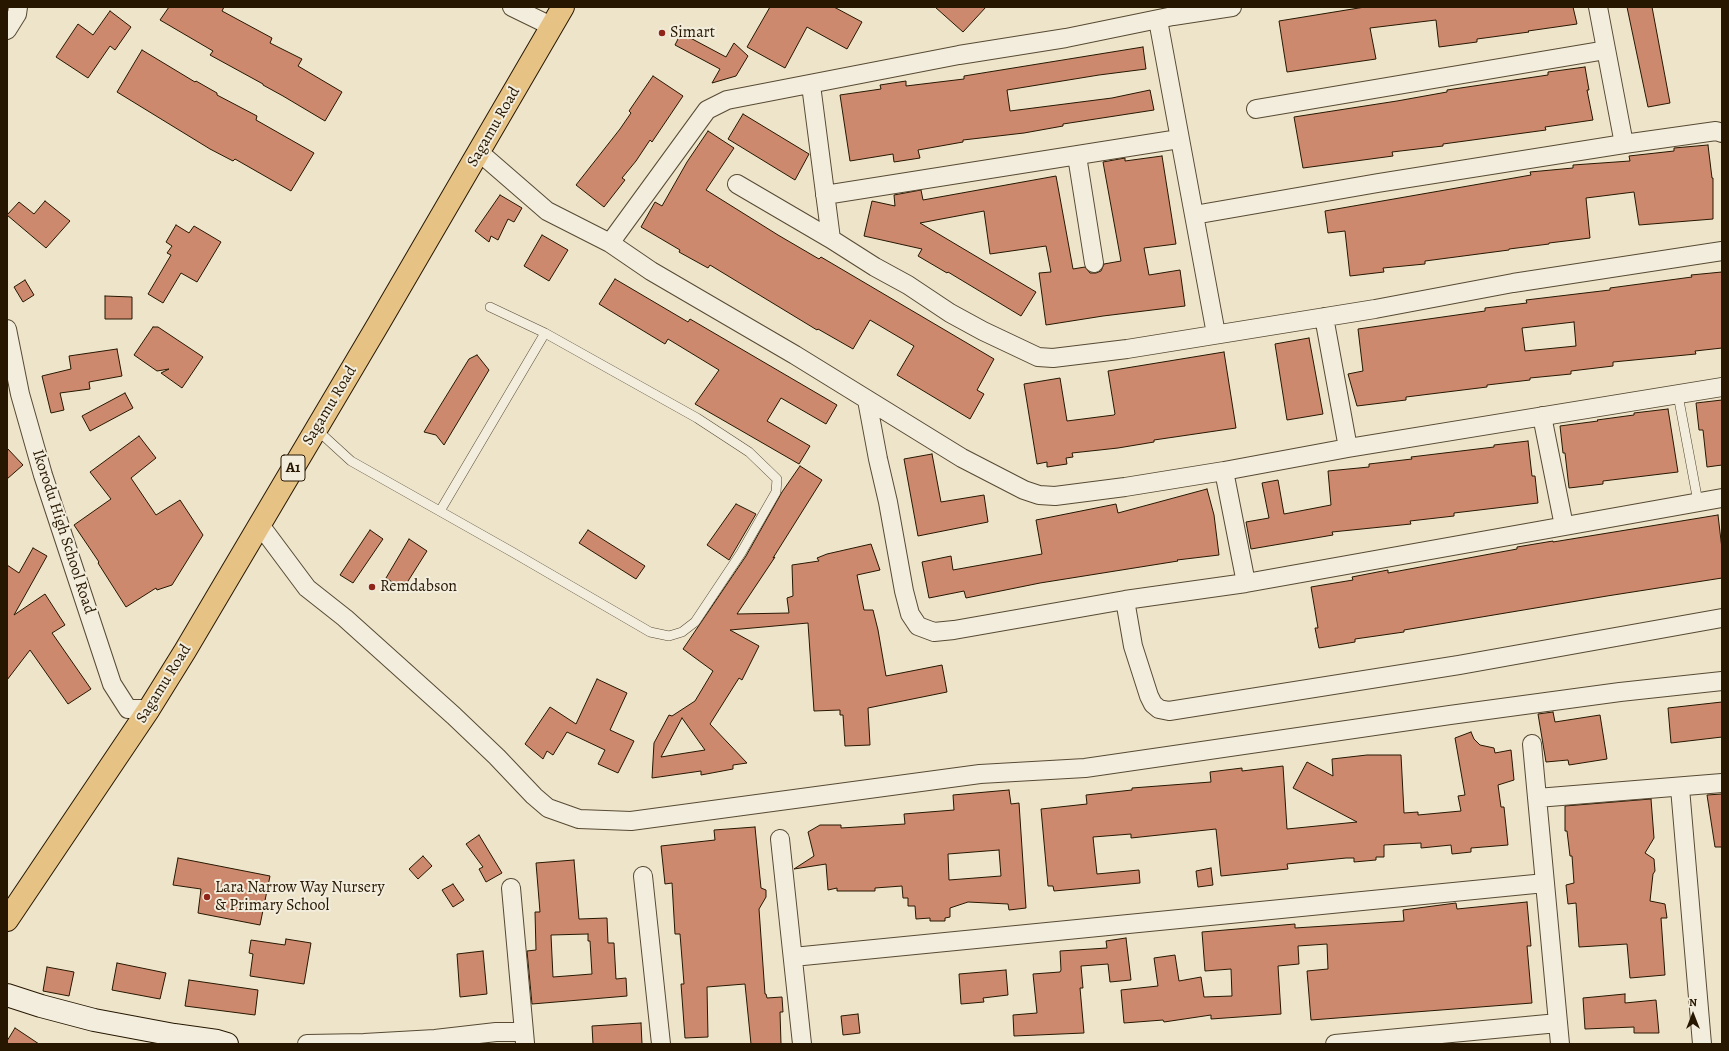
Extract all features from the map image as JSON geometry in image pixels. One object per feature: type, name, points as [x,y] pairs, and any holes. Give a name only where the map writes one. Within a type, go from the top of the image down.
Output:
[{"type":"highway","name":"Sagamu Road","points":[[7,920],[149,709],[260,526],[563,7]]},
{"type":"street","points":[[7,30],[17,14],[18,7]]},
{"type":"street","points":[[512,7],[551,26]]},
{"type":"street","points":[[610,243],[706,110],[728,100],[959,55],[1066,38],[1232,7]]},
{"type":"street","points":[[1598,7],[1624,144]]},
{"type":"street","points":[[1158,20],[1216,334]]},
{"type":"street","points":[[1256,109],[1606,50]]},
{"type":"street","points":[[811,85],[831,239]]},
{"type":"street","points":[[1194,215],[1378,183],[1624,144],[1716,131],[1722,133]]},
{"type":"street","points":[[825,195],[1179,139]]},
{"type":"street","points":[[479,152],[547,211],[610,243],[658,274],[795,355],[962,458],[1024,490],[1039,495],[1055,496],[1083,493],[1224,471],[1348,448],[1722,387]]},
{"type":"street","points":[[1077,156],[1094,263]]},
{"type":"street","points":[[737,184],[831,239],[875,267],[908,285],[950,313],[983,331],[1038,357],[1053,358],[1073,356],[1216,334],[1513,284],[1722,251]]},
{"type":"street","points":[[1324,317],[1348,448]]},
{"type":"street","name":"Ikorodu High School Road","points":[[7,329],[14,397],[43,475],[112,684],[128,709],[149,709]]},
{"type":"street","points":[[867,400],[895,537],[904,591],[910,614],[918,626],[934,632],[954,630],[1125,600],[1246,583],[1722,498]]},
{"type":"street","points":[[1542,416],[1564,526]]},
{"type":"street","points":[[1224,471],[1246,583]]},
{"type":"street","points":[[260,526],[306,588],[345,618],[448,711],[548,808],[579,819],[631,821],[980,774],[1085,768],[1450,714],[1620,692],[1722,681]]},
{"type":"street","points":[[1125,600],[1133,646],[1149,696],[1153,704],[1159,709],[1169,711],[1459,665],[1722,618]]},
{"type":"street","points":[[1532,744],[1560,1044]]},
{"type":"street","points":[[1537,798],[1680,788],[1722,783]]},
{"type":"street","points":[[1680,788],[1702,1044]]},
{"type":"street","points":[[780,839],[802,1044]]},
{"type":"street","points":[[643,876],[661,1044]]},
{"type":"street","points":[[792,957],[1545,883]]},
{"type":"street","points":[[307,1044],[435,1039],[496,1032],[525,1038],[511,888]]},
{"type":"street","points":[[7,995],[40,1006],[174,1040],[217,1041],[227,1044]]},
{"type":"street","points":[[1335,1044],[1558,1023]]},
{"type":"lane","points":[[316,429],[351,461],[650,632],[669,636],[682,632],[695,622],[741,553],[776,492],[777,479],[749,452],[697,418],[545,333],[490,307]]},
{"type":"lane","points":[[440,511],[545,333]]},
{"type":"lane","points":[[1678,395],[1698,502]]},
{"type":"building","points":[[169,7],[224,7],[222,11],[272,38],[270,43],[302,59],[298,66],[342,92],[325,121],[263,84],[210,55],[213,51],[160,20]]},
{"type":"building","points":[[770,7],[834,7],[862,22],[847,49],[807,27],[785,68],[747,47]]},
{"type":"building","points":[[935,7],[986,7],[963,32]]},
{"type":"building","points":[[1365,7],[1573,7],[1577,24],[1477,39],[1477,42],[1439,47],[1436,20],[1370,28],[1376,59],[1287,72],[1279,21]]},
{"type":"building","points":[[1627,7],[1652,7],[1670,103],[1648,107]]},
{"type":"building","points":[[110,11],[131,27],[115,50],[110,46],[88,78],[56,57],[78,24],[93,35]]},
{"type":"building","points":[[681,33],[726,57],[734,43],[748,56],[736,76],[712,83],[720,69],[675,45]]},
{"type":"building","points":[[1143,47],[1146,69],[1007,90],[1010,111],[1112,98],[1150,90],[1154,110],[1063,124],[1063,126],[1024,133],[963,140],[963,142],[918,150],[920,158],[894,162],[893,154],[850,161],[840,95],[881,89],[880,85],[906,81],[906,86],[964,79],[964,76]]},
{"type":"building","points":[[142,50],[195,82],[196,81],[217,93],[217,95],[257,116],[256,120],[314,153],[291,191],[235,159],[233,161],[210,149],[117,92]]},
{"type":"building","points":[[1585,67],[1589,90],[1587,90],[1593,120],[1545,127],[1546,130],[1443,144],[1443,146],[1392,152],[1393,156],[1303,168],[1294,117],[1397,101],[1447,92],[1447,90],[1548,75],[1548,72]]},
{"type":"building","points":[[653,76],[683,96],[652,142],[650,140],[622,178],[625,180],[604,207],[576,185],[620,129],[631,113],[629,111]]},
{"type":"building","points":[[743,114],[809,154],[795,180],[728,139]]},
{"type":"building","points":[[708,131],[734,148],[706,190],[778,235],[819,259],[821,257],[994,359],[977,390],[984,394],[970,419],[897,375],[914,346],[870,320],[853,349],[818,329],[817,330],[710,265],[708,268],[679,252],[680,250],[641,227],[655,202],[662,206],[687,162]]},
{"type":"building","points":[[1708,145],[1713,178],[1713,219],[1639,225],[1634,192],[1586,198],[1590,238],[1425,261],[1425,264],[1383,268],[1384,272],[1350,276],[1345,231],[1328,233],[1325,211],[1531,175],[1530,172],[1573,168],[1573,165],[1630,161],[1629,156],[1674,151],[1674,148]]},
{"type":"building","points":[[1162,156],[1176,244],[1144,248],[1149,275],[1180,270],[1185,306],[1046,325],[1039,273],[1051,272],[1046,246],[990,254],[984,211],[920,223],[1036,292],[1021,316],[948,272],[947,273],[918,256],[922,249],[864,236],[872,201],[895,206],[894,195],[921,190],[923,200],[1056,176],[1073,269],[1085,267],[1090,273],[1096,273],[1101,271],[1104,264],[1121,261],[1103,162],[1125,158],[1125,161]]},
{"type":"building","points":[[500,195],[522,208],[514,222],[508,219],[498,240],[491,236],[489,242],[475,231]]},
{"type":"building","points":[[45,201],[70,221],[46,248],[7,215],[19,202],[34,214]]},
{"type":"building","points":[[176,225],[189,233],[194,226],[221,242],[197,282],[181,273],[163,303],[148,294],[171,255],[167,253],[172,246],[166,242]]},
{"type":"building","points":[[542,235],[568,250],[549,281],[524,266]]},
{"type":"building","points":[[1722,272],[1722,348],[1695,351],[1696,354],[1613,362],[1613,366],[1571,371],[1571,374],[1530,378],[1530,380],[1487,385],[1487,387],[1406,397],[1406,400],[1357,406],[1348,374],[1363,371],[1358,329],[1485,311],[1485,308],[1527,303],[1526,300],[1610,290],[1610,288],[1692,277],[1691,275]],"holes":[[[1574,322],[1576,346],[1525,351],[1522,328]]]},
{"type":"building","points":[[615,279],[688,322],[690,319],[837,405],[826,424],[781,398],[767,421],[810,446],[799,464],[695,404],[719,370],[668,339],[665,344],[599,304]]},
{"type":"building","points":[[25,280],[34,295],[23,302],[14,287]]},
{"type":"building","points":[[105,296],[132,297],[132,319],[105,319]]},
{"type":"building","points":[[153,327],[158,327],[203,357],[182,388],[161,373],[169,369],[157,371],[134,355]]},
{"type":"building","points":[[1309,338],[1323,414],[1287,420],[1275,344]]},
{"type":"building","points":[[117,349],[122,376],[89,382],[90,389],[60,393],[64,410],[51,413],[42,376],[71,369],[69,356]]},
{"type":"building","points":[[1224,352],[1236,428],[1154,440],[1154,442],[1118,448],[1072,453],[1073,457],[1066,458],[1067,464],[1047,467],[1047,462],[1037,464],[1024,384],[1060,378],[1067,421],[1114,415],[1108,371]]},
{"type":"building","points":[[477,355],[489,370],[444,445],[436,435],[424,432],[469,359]]},
{"type":"building","points":[[125,393],[133,408],[90,431],[82,416]]},
{"type":"building","points":[[1722,400],[1722,465],[1707,467],[1703,430],[1699,430],[1696,403]]},
{"type":"building","points":[[1668,409],[1678,472],[1603,481],[1603,484],[1569,488],[1560,426],[1634,415],[1634,413]]},
{"type":"building","points":[[139,436],[156,458],[131,478],[156,515],[180,500],[203,535],[172,585],[157,590],[156,588],[126,607],[98,563],[99,562],[74,525],[111,499],[90,472]]},
{"type":"building","points":[[1528,441],[1532,476],[1535,476],[1538,503],[1454,513],[1454,516],[1410,521],[1411,524],[1332,532],[1333,535],[1251,549],[1246,522],[1269,518],[1262,483],[1278,480],[1284,514],[1331,505],[1328,471],[1369,467],[1369,464],[1412,459],[1411,457],[1494,447],[1494,445]]},
{"type":"building","points":[[7,448],[23,465],[7,479]]},
{"type":"building","points":[[932,454],[941,502],[984,495],[988,522],[918,536],[904,459]]},
{"type":"building","points":[[800,466],[822,480],[773,558],[775,557],[737,614],[789,613],[787,598],[793,596],[792,565],[819,561],[817,558],[827,554],[871,544],[880,570],[857,575],[864,610],[873,610],[886,676],[942,665],[947,692],[868,708],[870,745],[845,746],[843,715],[840,715],[840,710],[814,711],[808,623],[730,630],[759,646],[742,680],[739,678],[710,724],[747,763],[733,765],[733,769],[701,775],[701,771],[652,778],[654,743],[669,715],[672,716],[695,701],[713,671],[683,649],[746,556],[782,492]],"holes":[[[682,718],[705,750],[661,757]]]},
{"type":"building","points":[[1207,489],[1214,515],[1219,555],[1177,560],[1178,561],[1040,583],[966,598],[964,591],[929,598],[922,562],[951,556],[953,570],[1042,554],[1036,520],[1116,504],[1118,513]]},
{"type":"building","points":[[736,504],[756,514],[729,560],[707,545]]},
{"type":"building","points":[[1718,515],[1722,549],[1722,578],[1404,630],[1404,632],[1355,639],[1355,642],[1319,648],[1315,628],[1318,628],[1311,587],[1353,580],[1352,577],[1388,570],[1388,573],[1517,549],[1517,547]]},
{"type":"building","points":[[370,530],[383,539],[353,583],[340,575]]},
{"type":"building","points":[[588,530],[645,566],[636,579],[579,543]]},
{"type":"building","points":[[409,539],[427,551],[403,589],[386,578]]},
{"type":"building","points":[[33,548],[47,556],[14,615],[45,594],[65,625],[52,633],[91,689],[68,704],[30,650],[7,680],[7,565],[19,573]]},
{"type":"building","points":[[597,679],[627,693],[610,730],[634,741],[618,773],[598,764],[605,750],[567,732],[553,755],[547,751],[543,759],[525,744],[550,707],[576,724]]},
{"type":"building","points":[[1722,702],[1722,737],[1671,743],[1668,708]]},
{"type":"building","points":[[1553,712],[1555,722],[1600,715],[1607,759],[1569,765],[1568,760],[1546,762],[1538,714]]},
{"type":"building","points":[[1471,732],[1474,739],[1480,745],[1494,748],[1495,753],[1511,750],[1514,780],[1498,785],[1501,807],[1504,807],[1508,845],[1471,848],[1471,852],[1452,854],[1451,845],[1421,848],[1421,843],[1384,845],[1384,857],[1376,857],[1376,860],[1354,862],[1354,858],[1346,858],[1287,864],[1288,869],[1221,876],[1216,829],[1131,838],[1131,834],[1093,837],[1097,874],[1139,870],[1140,883],[1054,891],[1053,886],[1048,886],[1041,809],[1087,804],[1086,795],[1132,790],[1132,788],[1211,782],[1210,772],[1242,768],[1242,771],[1283,766],[1287,829],[1357,822],[1293,788],[1307,762],[1333,776],[1332,759],[1367,755],[1401,755],[1404,813],[1418,812],[1418,815],[1461,811],[1458,796],[1465,795],[1455,738]]},
{"type":"building","points":[[1009,790],[1011,804],[1019,803],[1026,908],[1009,910],[1008,904],[968,902],[950,908],[950,917],[945,918],[945,921],[930,921],[930,918],[916,919],[915,906],[908,906],[908,898],[903,898],[902,886],[875,888],[875,891],[837,891],[837,888],[828,890],[826,864],[794,869],[814,856],[808,832],[820,825],[841,825],[841,828],[905,824],[904,814],[954,810],[953,795]],"holes":[[[999,850],[1001,876],[949,880],[948,854]]]},
{"type":"building","points":[[1722,794],[1722,847],[1715,847],[1707,795]]},
{"type":"building","points":[[1651,799],[1654,838],[1645,853],[1654,859],[1655,871],[1653,874],[1650,901],[1665,904],[1667,918],[1661,918],[1665,975],[1630,978],[1627,944],[1579,947],[1576,903],[1568,904],[1566,885],[1574,883],[1572,856],[1570,856],[1567,831],[1565,831],[1565,806]]},
{"type":"building","points":[[755,827],[761,888],[766,890],[766,897],[759,909],[765,994],[767,998],[782,997],[783,1012],[780,1012],[781,1044],[751,1044],[745,984],[707,987],[708,1037],[685,1038],[681,984],[684,984],[680,934],[675,934],[672,883],[665,884],[661,846],[715,840],[714,830]]},
{"type":"building","points":[[479,835],[502,873],[486,882],[479,869],[483,867],[466,844]]},
{"type":"building","points":[[423,856],[432,866],[418,879],[409,869]]},
{"type":"building","points":[[178,858],[270,876],[260,925],[198,913],[201,889],[173,885]]},
{"type":"building","points":[[574,860],[579,919],[607,918],[608,943],[614,943],[616,979],[626,978],[627,996],[532,1004],[527,951],[536,950],[535,912],[540,912],[536,863]],"holes":[[[588,934],[588,941],[590,941],[592,974],[553,977],[551,935]]]},
{"type":"building","points":[[1211,868],[1213,885],[1198,887],[1196,871]]},
{"type":"building","points":[[453,884],[464,900],[453,907],[442,890]]},
{"type":"building","points":[[1527,902],[1531,946],[1527,946],[1532,1003],[1311,1020],[1307,971],[1328,969],[1327,944],[1298,946],[1299,964],[1278,966],[1281,1014],[1211,1019],[1211,1015],[1164,1022],[1163,1020],[1124,1023],[1121,990],[1158,986],[1154,958],[1175,955],[1179,981],[1201,977],[1204,997],[1232,996],[1231,969],[1205,971],[1202,932],[1295,924],[1295,928],[1404,921],[1403,910],[1456,903],[1457,909]]},
{"type":"building","points":[[1126,938],[1131,980],[1110,982],[1108,964],[1081,966],[1083,988],[1080,988],[1084,1033],[1014,1036],[1013,1015],[1037,1013],[1033,974],[1060,972],[1060,951],[1107,948],[1106,941]]},
{"type":"building","points":[[286,939],[311,943],[304,984],[250,976],[253,954],[249,953],[251,940],[285,945]]},
{"type":"building","points":[[483,951],[487,994],[460,997],[457,954]]},
{"type":"building","points":[[117,963],[166,973],[160,999],[112,990]]},
{"type":"building","points":[[47,967],[74,972],[69,996],[43,991]]},
{"type":"building","points":[[1006,970],[1008,995],[983,998],[984,1002],[961,1004],[959,974]]},
{"type":"building","points":[[189,980],[258,990],[255,1015],[185,1006]]},
{"type":"building","points":[[1625,994],[1625,1003],[1656,1000],[1659,1033],[1634,1033],[1634,1027],[1585,1029],[1583,998]]},
{"type":"building","points":[[858,1014],[860,1033],[843,1035],[841,1016]]},
{"type":"building","points":[[641,1023],[642,1044],[593,1044],[592,1026]]},
{"type":"building","points":[[15,1028],[39,1044],[7,1044],[7,1041]]},
{"type":"place","name":"Simart","points":[[662,33]]},
{"type":"place","name":"Remdabson","points":[[372,587]]},
{"type":"place","name":"Lara Narrow Way Nursery & Primary School","points":[[207,897]]}]
